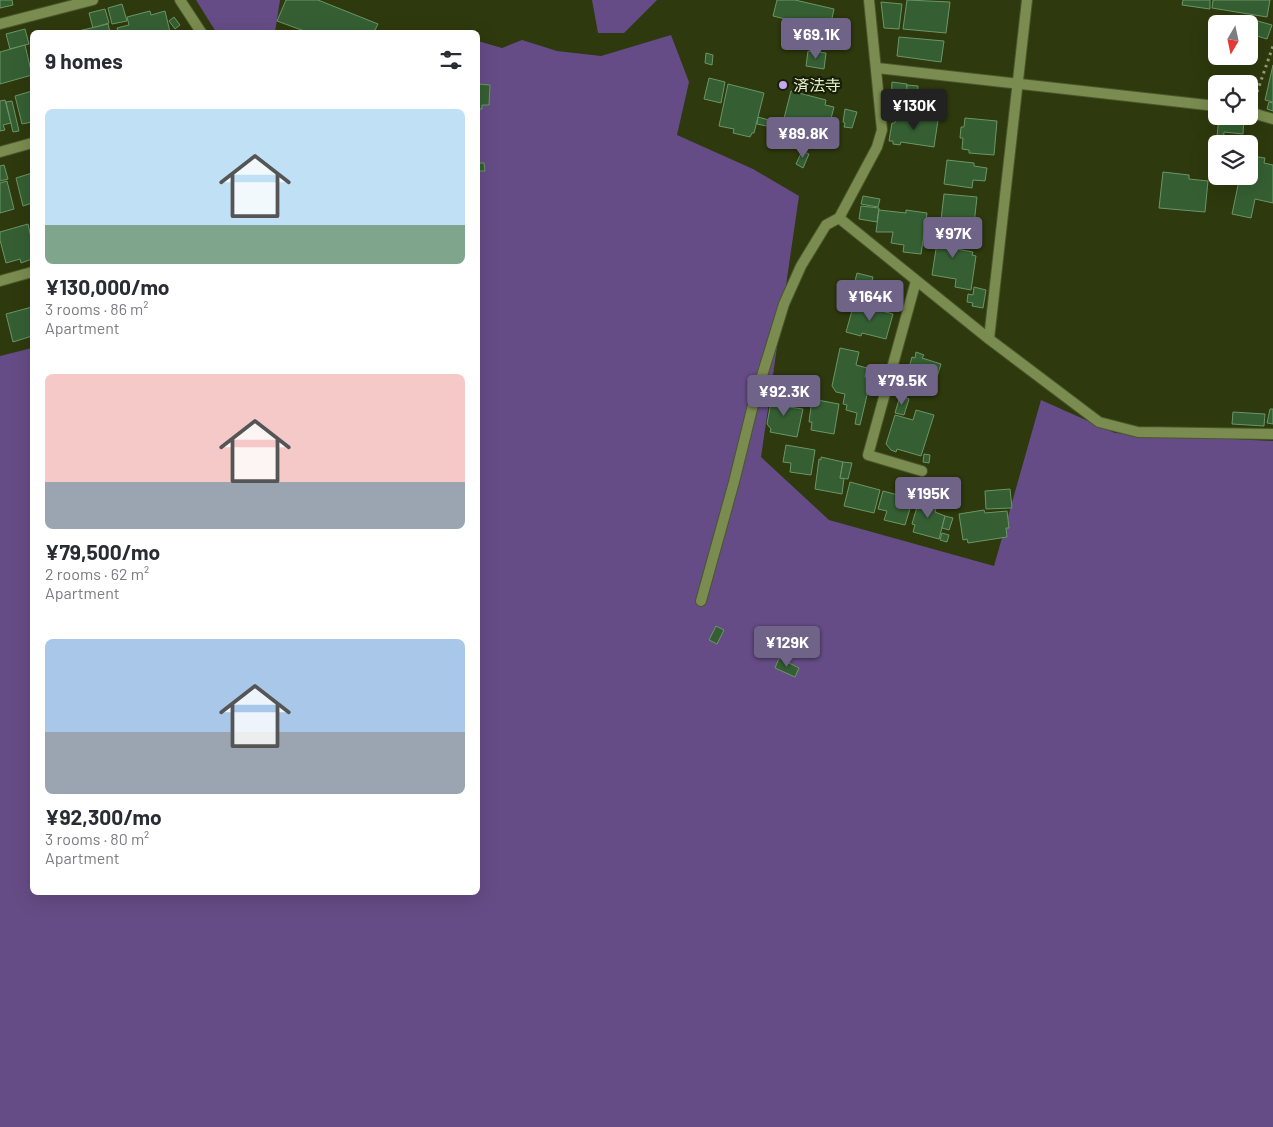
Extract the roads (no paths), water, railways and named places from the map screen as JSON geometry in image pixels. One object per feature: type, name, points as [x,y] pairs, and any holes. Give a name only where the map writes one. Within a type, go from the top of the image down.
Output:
[{"type":"street","points":[[0,24],[93,0]]},
{"type":"street","points":[[180,0],[200,30]]},
{"type":"street","points":[[700,601],[734,482],[753,405],[784,304],[801,266],[826,224],[839,218],[877,147],[882,130],[877,68],[868,0]]},
{"type":"street","points":[[988,339],[1027,0]]},
{"type":"street","points":[[877,68],[1208,105]]},
{"type":"street","points":[[1258,115],[1273,119]]},
{"type":"street","points":[[0,152],[30,144]]},
{"type":"street","points":[[839,218],[988,339],[1099,422],[1138,432],[1273,434]]},
{"type":"street","points":[[0,281],[30,273]]},
{"type":"street","points":[[916,281],[868,455],[922,471]]},
{"type":"place","name":"済法寺","points":[[783,85]]}]
